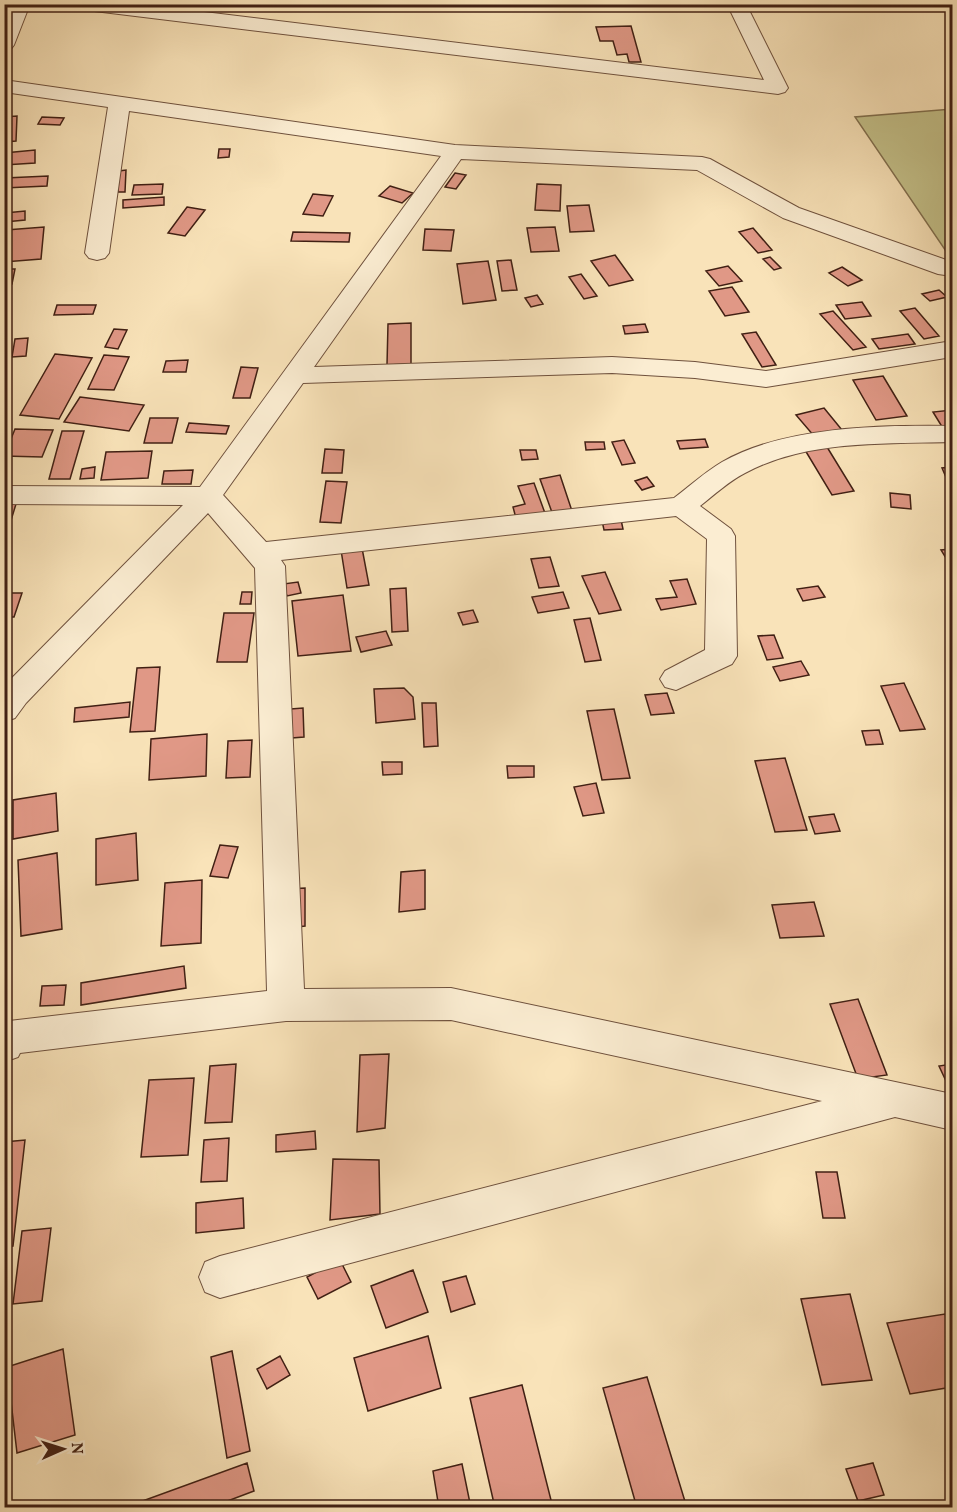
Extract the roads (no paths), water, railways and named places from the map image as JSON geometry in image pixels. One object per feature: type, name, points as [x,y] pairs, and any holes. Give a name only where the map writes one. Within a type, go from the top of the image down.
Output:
[{"type":"street","points":[[4,45],[21,4]]},
{"type":"street","points":[[86,4],[778,88],[733,5]]},
{"type":"street","points":[[8,89],[455,153],[702,164],[791,213],[950,273]]},
{"type":"street","points":[[97,253],[119,104]]},
{"type":"street","points":[[4,710],[15,695],[208,496],[455,153]]},
{"type":"street","points":[[295,375],[612,365],[695,370],[766,379],[952,349]]},
{"type":"street","points":[[259,553],[682,506],[735,467],[783,449],[867,436],[952,434]]},
{"type":"street","points":[[4,495],[208,496],[270,566],[286,1005]]},
{"type":"street","points":[[676,679],[722,656],[721,536],[682,506]]},
{"type":"street","points":[[6,1041],[286,1005],[451,1004],[952,1112]]},
{"type":"street","points":[[220,1277],[899,1100]]}]
